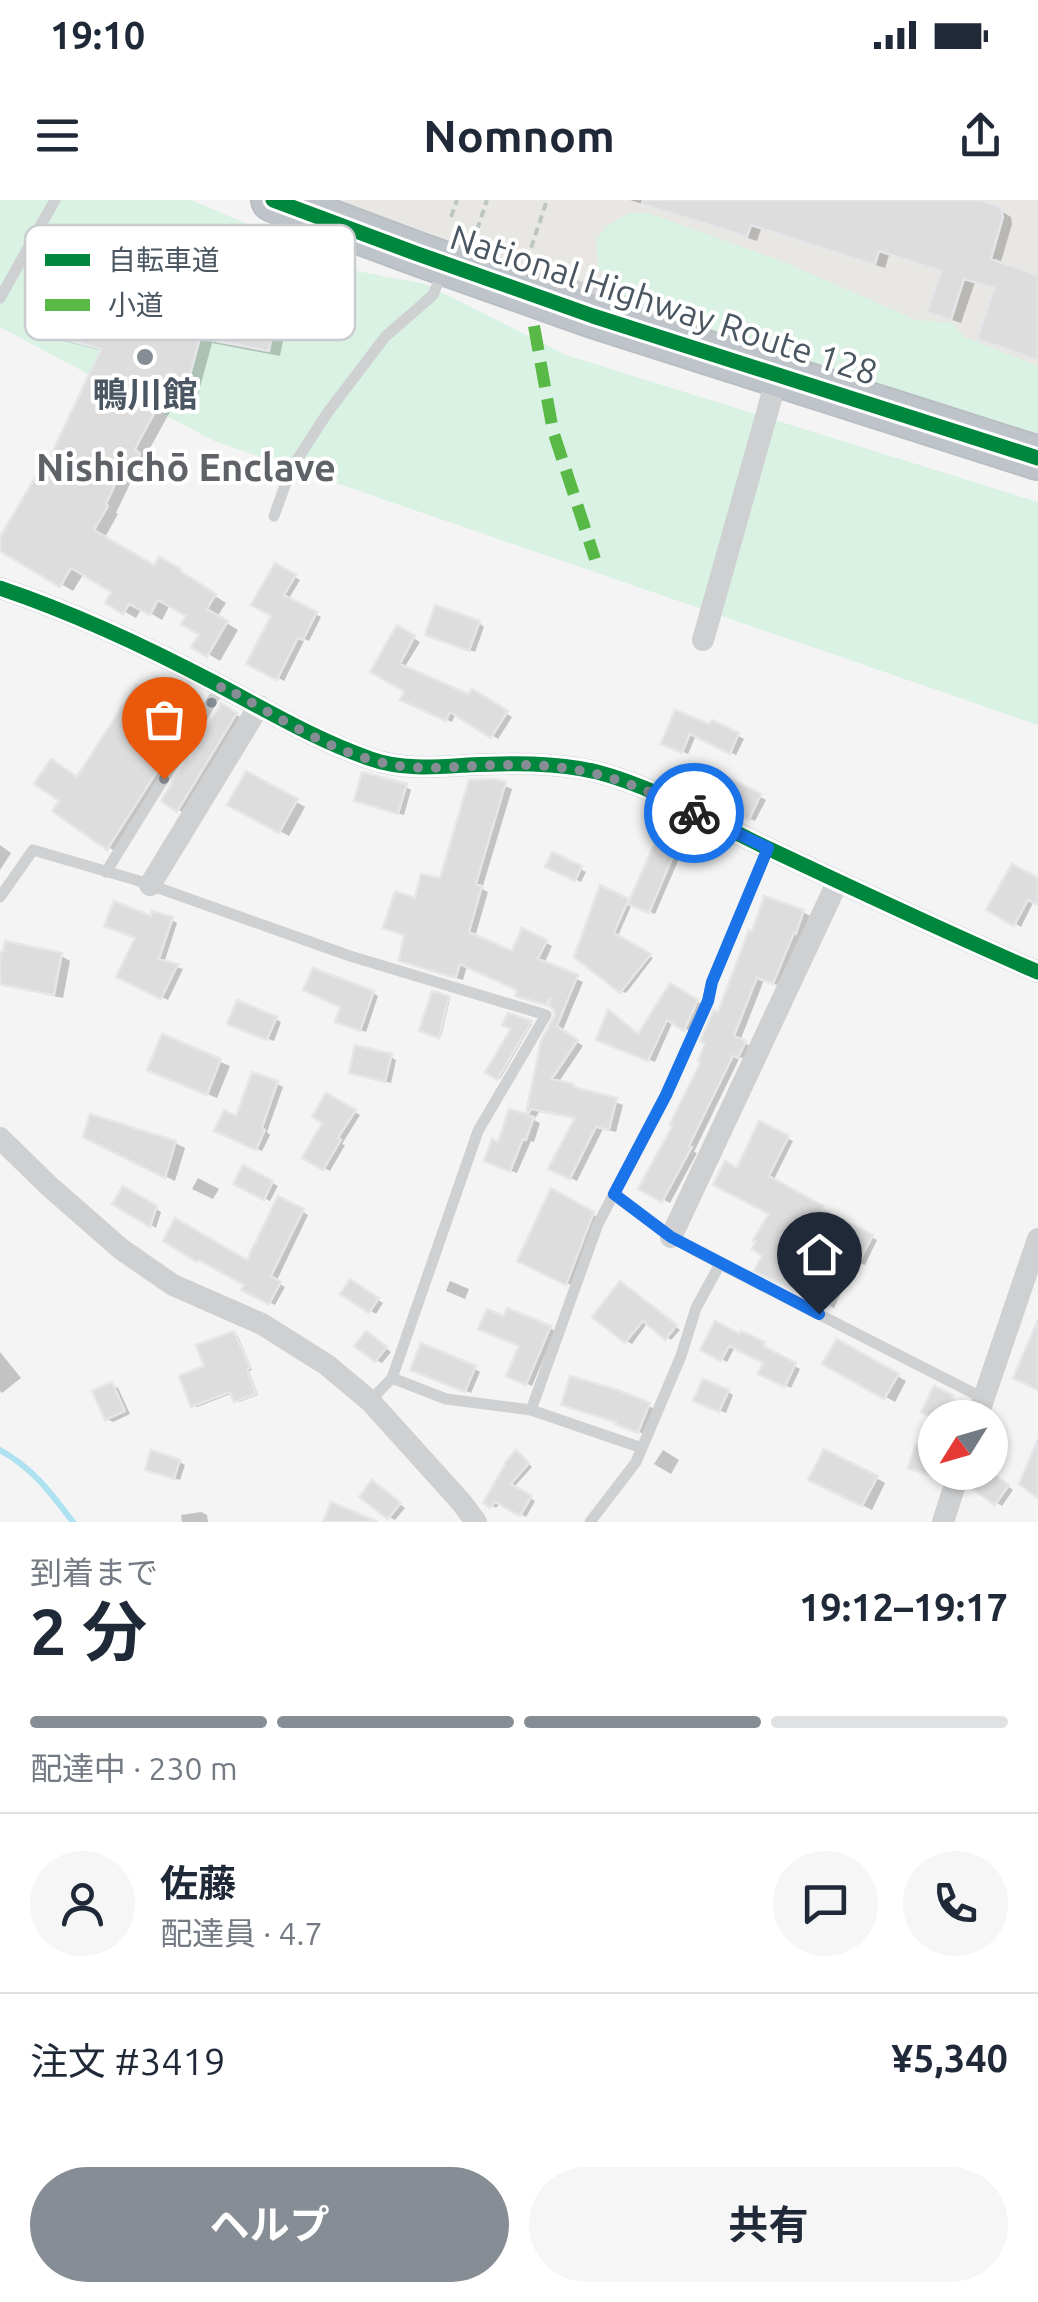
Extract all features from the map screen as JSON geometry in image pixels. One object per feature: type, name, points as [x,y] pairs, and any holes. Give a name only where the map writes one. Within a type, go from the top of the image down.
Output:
[{"type":"highway","name":"National Highway Route 128","points":[[273,200],[459,253],[522,275],[686,345],[1038,458]]},
{"type":"street","points":[[703,640],[778,374]]},
{"type":"street","points":[[0,588],[61,610],[165,657],[322,740],[390,765],[548,765],[596,772],[643,788],[1038,972]]},
{"type":"street","points":[[150,885],[259,706]]},
{"type":"street","points":[[671,1237],[838,881]]},
{"type":"street","points":[[0,1138],[120,1249],[174,1285],[262,1324],[328,1365],[370,1401],[476,1522]]},
{"type":"street","points":[[983,1400],[1038,1239]]},
{"type":"street","points":[[943,1522],[954,1490]]},
{"type":"lane","points":[[40,225],[54,200]]},
{"type":"lane","points":[[0,298],[25,253]]},
{"type":"lane","points":[[274,516],[290,469],[328,412],[385,338],[433,295],[459,253]]},
{"type":"lane","points":[[106,872],[222,686]]},
{"type":"lane","points":[[531,1410],[598,1224],[666,1095],[768,848]]},
{"type":"lane","points":[[0,897],[34,850],[150,885],[350,956],[546,1015],[478,1131],[392,1378],[370,1401]]},
{"type":"lane","points":[[614,1194],[671,1237],[966,1400]]},
{"type":"lane","points":[[590,1522],[636,1462],[682,1356],[696,1308],[720,1264]]},
{"type":"lane","points":[[392,1378],[446,1399],[531,1410],[642,1448]]},
{"type":"path","points":[[451,216],[457,200]]},
{"type":"path","points":[[459,253],[487,200]]},
{"type":"path","points":[[522,275],[547,200]]},
{"type":"shaded area","points":[[334,200],[1038,200],[1038,433],[616,299]]},
{"type":"green space","points":[[0,200],[191,200],[249,225],[25,225],[25,340],[355,340],[355,270],[425,284],[566,355],[1038,502],[1038,725],[214,441],[0,327]]},
{"type":"green space","points":[[630,213],[648,213],[784,262],[916,320],[952,323],[964,337],[1038,366],[1038,435],[808,360],[708,332],[624,301],[598,267],[596,239],[607,226]]},
{"type":"building","points":[[643,200],[979,200],[997,205],[1003,217],[991,259],[1038,275],[1038,360],[977,339],[994,288],[964,279],[951,320],[927,312],[941,271],[879,251],[875,265],[751,225],[747,237],[642,204]]},
{"type":"building","points":[[67,340],[199,340],[186,390],[169,386],[135,449],[140,454],[131,468],[124,465],[94,530],[154,565],[159,557],[216,594],[207,609],[228,621],[207,657],[191,647],[199,635],[181,624],[186,616],[158,600],[150,615],[129,604],[123,614],[105,603],[111,592],[71,568],[60,587],[0,551],[0,537],[42,466],[45,468],[101,349]]},
{"type":"building","points":[[211,340],[271,340],[269,351]]},
{"type":"building","points":[[275,563],[296,575],[284,595],[317,612],[303,640],[298,638],[277,680],[246,664],[271,616],[251,605]]},
{"type":"building","points":[[435,605],[480,621],[469,651],[425,635]]},
{"type":"building","points":[[397,625],[415,636],[400,664],[468,694],[472,689],[508,711],[491,738],[450,712],[446,721],[400,700],[404,691],[370,672]]},
{"type":"building","points":[[136,685],[176,711],[154,746],[167,756],[107,850],[52,811],[59,801],[34,784],[51,759],[77,777]]},
{"type":"building","points":[[221,703],[237,713],[177,812],[161,801]]},
{"type":"building","points":[[675,710],[709,724],[712,720],[739,733],[730,754],[690,734],[682,753],[661,744]]},
{"type":"building","points":[[246,771],[298,799],[279,833],[227,805]]},
{"type":"building","points":[[362,772],[407,784],[398,814],[354,801]]},
{"type":"building","points":[[726,776],[761,794],[749,820],[713,802]]},
{"type":"building","points":[[469,780],[506,782],[476,884],[482,886],[469,932],[512,951],[522,928],[547,940],[538,959],[578,975],[557,1026],[578,1040],[552,1079],[617,1098],[609,1130],[596,1127],[570,1179],[548,1169],[575,1118],[531,1109],[528,1115],[534,1117],[510,1172],[484,1161],[492,1139],[498,1142],[509,1109],[526,1114],[541,1041],[555,1015],[549,1006],[550,998],[546,1005],[515,996],[517,990],[460,964],[456,978],[399,961],[404,935],[383,928],[395,891],[415,898],[421,874],[440,878]]},
{"type":"building","points":[[657,838],[677,847],[649,913],[628,904]]},
{"type":"building","points":[[552,852],[582,866],[575,881],[545,867]]},
{"type":"building","points":[[1012,864],[1038,878],[1038,905],[1028,900],[1014,926],[986,910]]},
{"type":"building","points":[[600,885],[629,899],[614,933],[651,954],[620,993],[574,957]]},
{"type":"building","points":[[764,896],[804,910],[796,934],[773,984],[757,978],[734,1036],[746,1041],[738,1058],[733,1056],[662,1202],[638,1189],[701,1062],[698,1061],[705,1044],[700,1041],[714,1010],[718,1012]]},
{"type":"building","points":[[114,901],[151,916],[152,911],[173,917],[159,959],[178,964],[161,999],[116,977],[135,938],[104,926]]},
{"type":"building","points":[[5,941],[62,953],[54,995],[0,984],[0,952]]},
{"type":"building","points":[[313,968],[374,991],[360,1031],[335,1022],[340,1007],[303,990]]},
{"type":"building","points":[[670,983],[698,1000],[684,1031],[667,1020],[648,1061],[596,1040],[608,1009],[638,1034]]},
{"type":"building","points":[[432,991],[449,996],[439,1038],[419,1031]]},
{"type":"building","points":[[237,1000],[277,1017],[267,1040],[227,1024]]},
{"type":"building","points":[[508,1013],[532,1021],[497,1080],[485,1072],[511,1029],[502,1025]]},
{"type":"building","points":[[162,1034],[221,1059],[207,1095],[147,1070]]},
{"type":"building","points":[[355,1045],[392,1054],[385,1082],[349,1073]]},
{"type":"building","points":[[252,1072],[278,1081],[256,1150],[214,1131],[224,1110],[236,1116]]},
{"type":"building","points":[[326,1093],[356,1110],[323,1170],[302,1158],[322,1123],[312,1117]]},
{"type":"building","points":[[90,1114],[176,1141],[165,1178],[83,1137]]},
{"type":"building","points":[[759,1121],[789,1136],[769,1176],[823,1206],[821,1209],[873,1235],[858,1264],[850,1260],[828,1307],[754,1271],[762,1256],[752,1249],[756,1241],[753,1240],[769,1214],[713,1185],[725,1161],[737,1168]]},
{"type":"building","points":[[243,1165],[273,1181],[264,1200],[233,1184]]},
{"type":"building","points":[[123,1186],[157,1206],[150,1227],[112,1204]]},
{"type":"building","points":[[551,1188],[594,1212],[566,1285],[517,1261]]},
{"type":"building","points":[[278,1196],[304,1209],[271,1276],[281,1282],[269,1304],[241,1290],[244,1285],[163,1241],[175,1218],[247,1260]]},
{"type":"building","points":[[350,1279],[379,1298],[369,1313],[340,1294]]},
{"type":"building","points":[[620,1281],[677,1325],[665,1340],[643,1321],[625,1343],[592,1317]]},
{"type":"building","points":[[507,1308],[551,1326],[526,1385],[506,1376],[519,1346],[478,1329],[487,1309],[504,1316]]},
{"type":"building","points":[[1038,1320],[1038,1390],[1013,1378]]},
{"type":"building","points":[[715,1321],[765,1342],[763,1346],[796,1363],[785,1387],[758,1374],[763,1363],[729,1346],[721,1361],[700,1350]]},
{"type":"building","points":[[234,1331],[256,1394],[234,1402],[230,1392],[191,1407],[179,1376],[204,1366],[196,1345]]},
{"type":"building","points":[[366,1331],[387,1347],[375,1362],[354,1346]]},
{"type":"building","points":[[837,1339],[899,1374],[884,1399],[822,1364]]},
{"type":"building","points":[[421,1343],[476,1366],[465,1392],[410,1370]]},
{"type":"building","points":[[570,1376],[650,1403],[638,1433],[561,1405]]},
{"type":"building","points":[[703,1379],[729,1390],[719,1412],[693,1401]]},
{"type":"building","points":[[112,1382],[125,1411],[105,1420],[92,1391]]},
{"type":"building","points":[[934,1386],[953,1395],[954,1400],[927,1400]]},
{"type":"building","points":[[1038,1439],[1038,1498],[1019,1484]]},
{"type":"building","points":[[916,1444],[918,1445],[918,1471],[908,1468]]},
{"type":"building","points":[[824,1449],[878,1476],[862,1506],[808,1480]]},
{"type":"building","points":[[151,1450],[180,1460],[174,1479],[145,1470]]},
{"type":"building","points":[[516,1450],[529,1463],[511,1484],[532,1496],[520,1516],[495,1502],[490,1508],[483,1503]]},
{"type":"building","points":[[372,1480],[401,1503],[388,1519],[359,1497]]},
{"type":"building","points":[[974,1490],[1006,1490],[995,1505]]},
{"type":"building","points":[[331,1502],[378,1522],[323,1522]]},
{"type":"waterway","points":[[0,1450],[32,1473],[73,1522]]},
{"type":"marked path","points":[[534,326],[553,431],[595,559]]},
{"type":"cycle path","points":[[273,200],[340,225]]},
{"type":"cycle path","points":[[355,231],[593,316],[1038,458]]},
{"type":"cycle path","points":[[0,588],[136,643],[311,734],[371,759],[419,767],[565,766],[640,786],[1038,972]]},
{"type":"way so far","points":[[164,779],[222,686],[322,740],[375,761],[432,768],[510,764],[577,768],[643,788],[694,813]]},
{"type":"place","name":"鴨川館","points":[[145,357]]},
{"type":"district","name":"Nishichō Enclave","points":[[186,467]]},
{"type":"route","points":[[694,813],[768,848],[712,982],[708,1001],[666,1095],[614,1194],[671,1237],[819,1314]]}]
